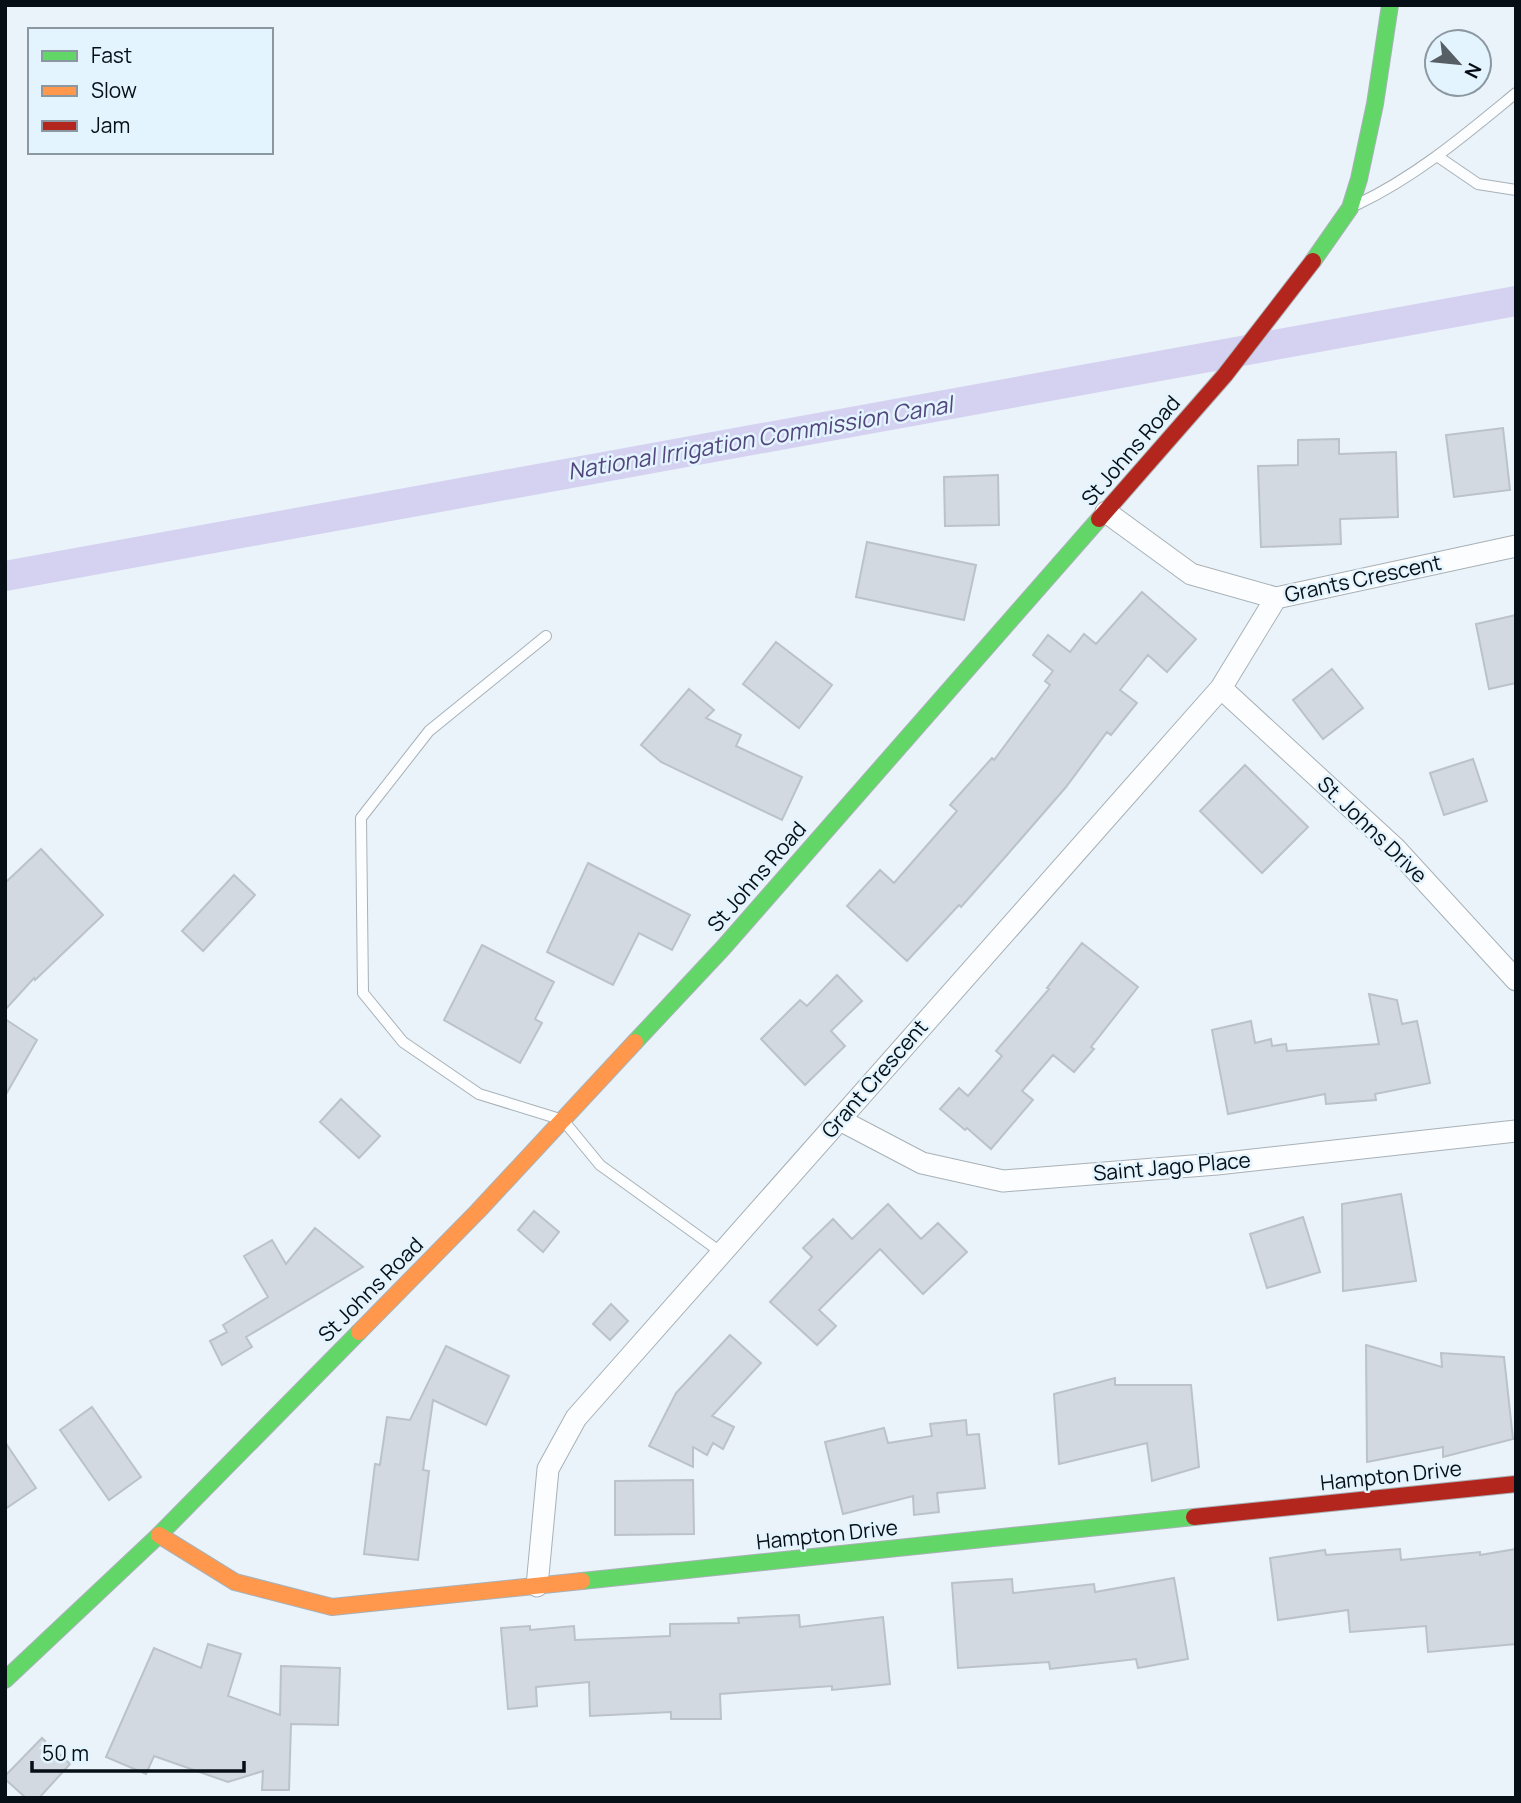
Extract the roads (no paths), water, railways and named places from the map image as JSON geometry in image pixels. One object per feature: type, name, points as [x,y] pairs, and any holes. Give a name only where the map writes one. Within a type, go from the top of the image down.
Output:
[{"type":"street","name":"St Johns Road","points":[[5,1680],[159,1535],[478,1211],[723,948],[1225,375],[1350,208],[1375,104],[1390,5]]},
{"type":"street","name":"Grants Crescent","points":[[1106,512],[1191,574],[1276,598],[1516,546]]},
{"type":"street","name":"Grant Crescent","points":[[537,1586],[548,1469],[576,1418],[1220,688],[1276,598]]},
{"type":"street","name":"St. Johns Drive","points":[[1220,688],[1396,849],[1516,980]]},
{"type":"street","name":"Saint Jago Place","points":[[840,1120],[922,1163],[1003,1181],[1217,1164],[1516,1131]]},
{"type":"street","name":"Hampton Drive","points":[[159,1535],[235,1582],[332,1607],[1516,1484]]},
{"type":"lane","points":[[1350,208],[1391,188],[1437,156],[1516,93]]},
{"type":"lane","points":[[1437,156],[1478,184],[1516,190]]},
{"type":"lane","points":[[546,636],[429,731],[361,818],[363,993],[403,1042],[479,1094],[563,1120],[600,1165],[722,1253]]},
{"type":"waterway","name":"National Irrigation Commission Canal","points":[[5,576],[1516,301]]}]
